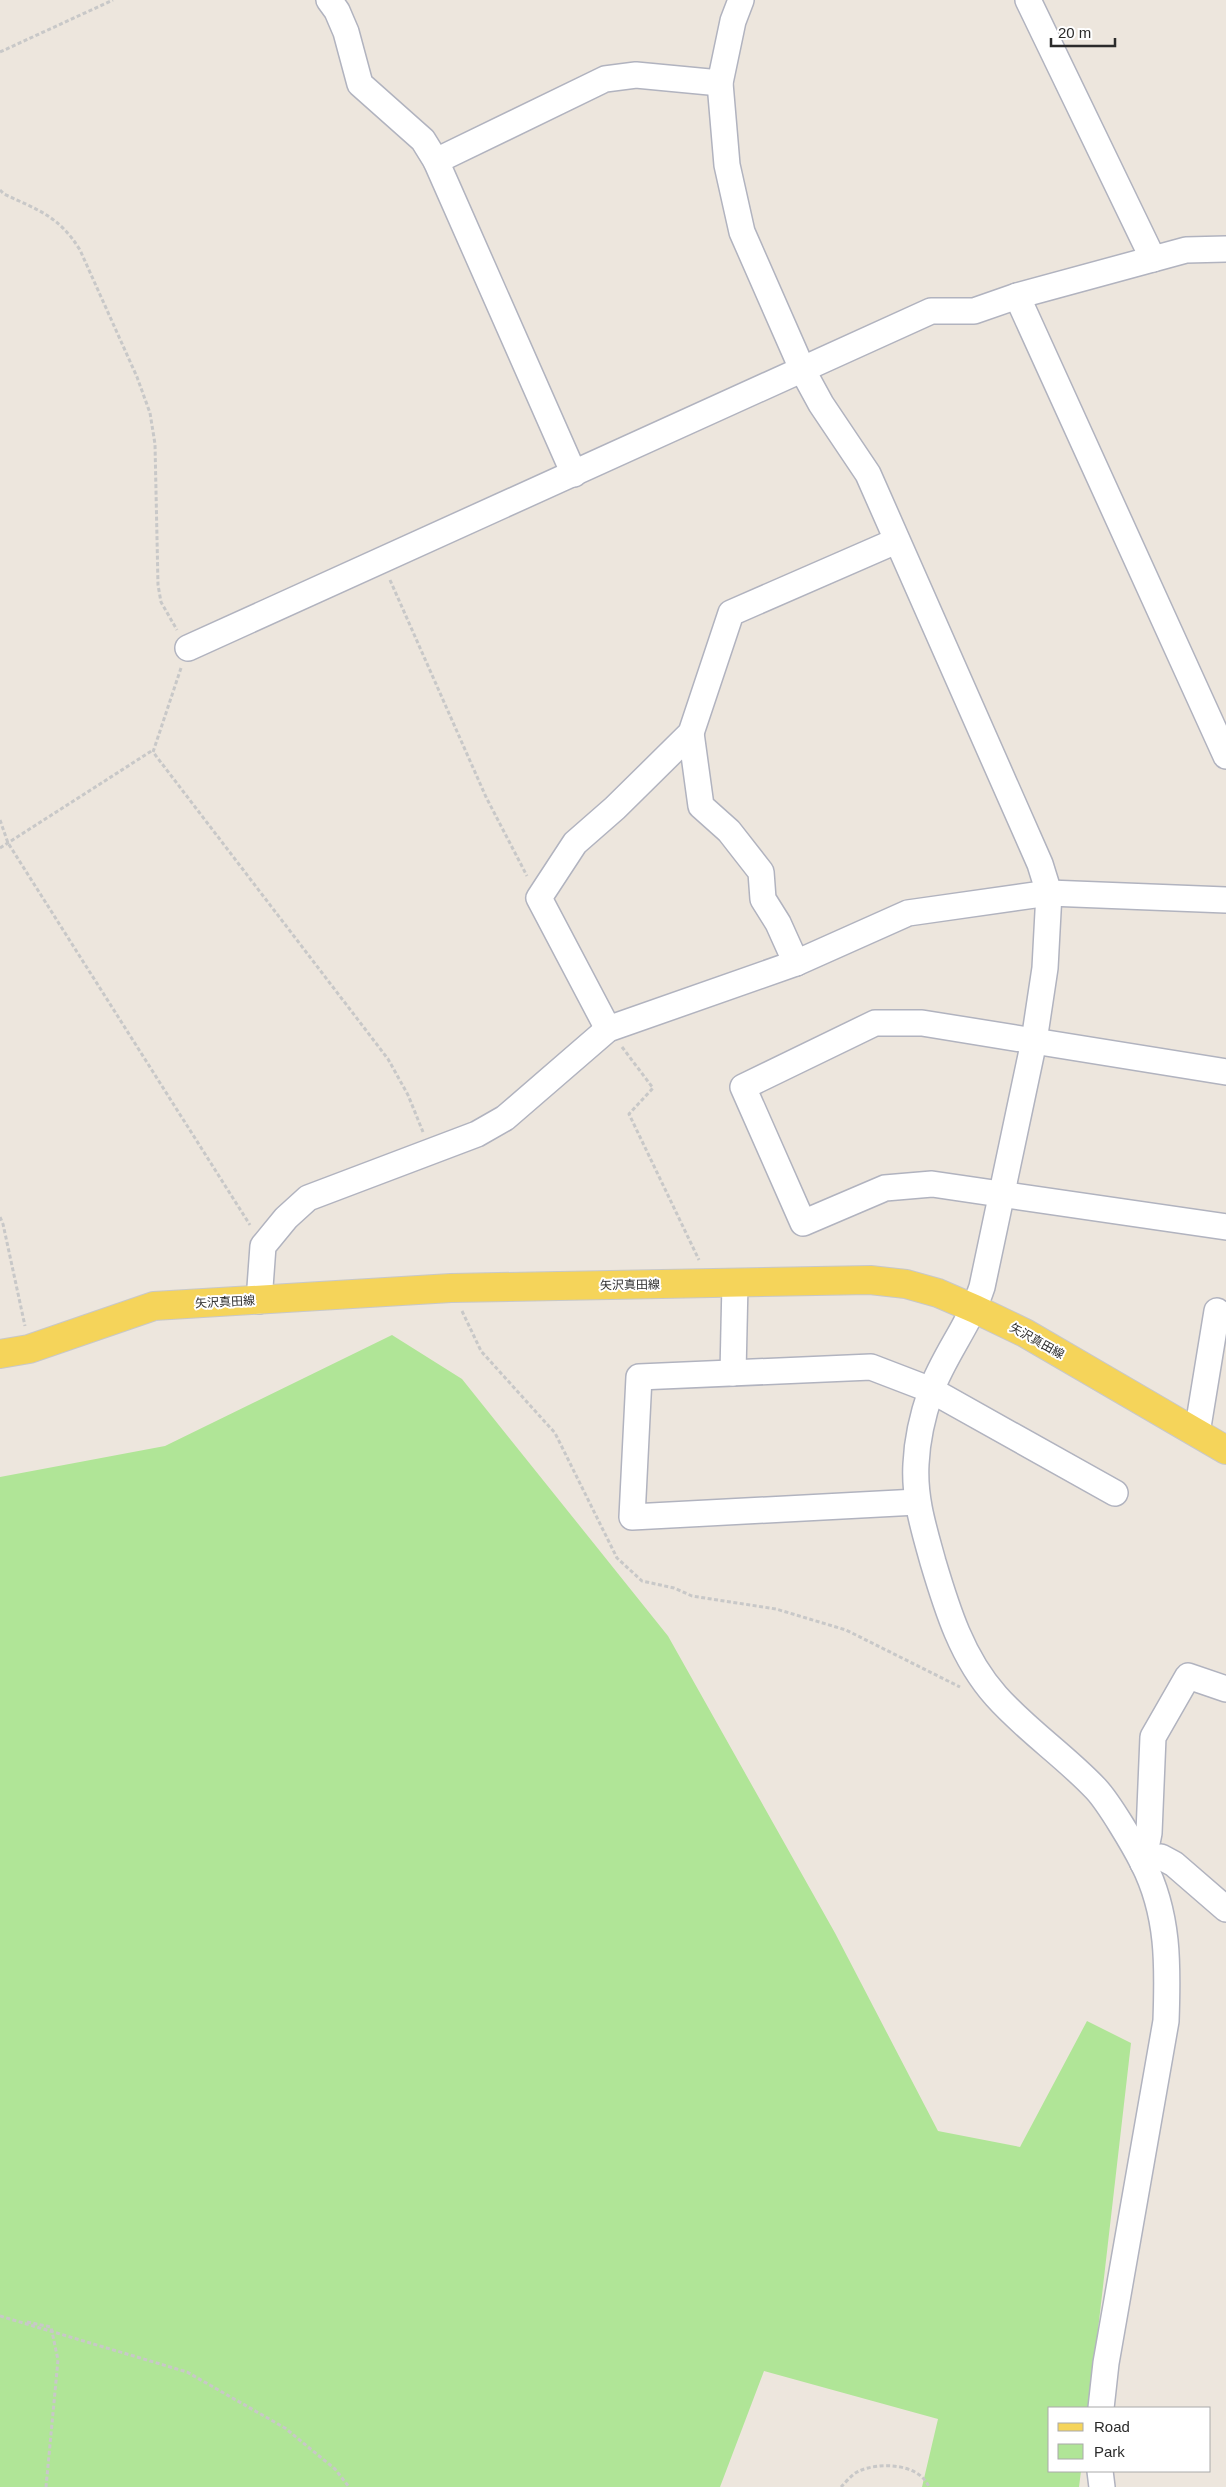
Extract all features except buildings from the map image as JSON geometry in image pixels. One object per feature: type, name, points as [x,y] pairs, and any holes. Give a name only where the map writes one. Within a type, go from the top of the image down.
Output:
[{"type":"main road","name":"矢沢真田線","points":[[0,1354],[29,1349],[154,1306],[451,1288],[870,1280],[906,1284],[938,1293],[975,1309],[1025,1333],[1226,1450]]},
{"type":"street","points":[[329,0],[337,11],[346,32],[360,84],[423,140],[436,161],[574,474]]},
{"type":"street","points":[[741,0],[720,84],[726,166],[742,232],[803,371],[821,404],[868,474],[1040,864],[1049,893],[1046,968],[1034,1041],[1002,1194],[975,1309],[931,1390],[922,1424],[916,1464],[916,1502],[950,1619],[971,1661],[995,1696],[1098,1790],[1144,1863],[1157,1901],[1164,1930],[1168,1964],[1166,2021],[1106,2363],[1101,2407]]},
{"type":"street","points":[[1028,0],[1152,259]]},
{"type":"street","points":[[436,161],[605,79],[636,75],[720,84]]},
{"type":"street","points":[[188,648],[803,371],[931,311],[974,311],[1017,296],[1186,250],[1226,249]]},
{"type":"street","points":[[1017,296],[1226,756]]},
{"type":"street","points":[[608,1029],[539,898],[575,843],[615,808],[690,733],[731,613],[896,541]]},
{"type":"street","points":[[690,733],[701,806],[728,831],[761,872],[763,899],[778,923],[796,963]]},
{"type":"street","points":[[259,1301],[263,1246],[286,1218],[308,1198],[477,1134],[505,1118],[608,1029],[796,963],[908,913],[1049,893],[1226,900]]},
{"type":"street","points":[[1226,1072],[922,1023],[875,1023],[743,1087],[803,1223],[885,1188],[932,1184],[1226,1227]]},
{"type":"street","points":[[723,1283],[732,1373]]},
{"type":"street","points":[[1197,1433],[1216,1380],[1217,1311]]},
{"type":"street","points":[[916,1502],[632,1517],[639,1377],[871,1367],[931,1390],[1115,1493]]},
{"type":"street","points":[[1144,1863],[1150,1833],[1153,1737],[1188,1676],[1226,1689]]},
{"type":"street","points":[[1144,1863],[1161,1856],[1174,1864],[1226,1909]]},
{"type":"street","points":[[1100,2472],[1102,2487]]},
{"type":"path","points":[[0,52],[113,0]]},
{"type":"path","points":[[382,561],[486,797],[539,898]]},
{"type":"path","points":[[0,848],[154,750]]},
{"type":"path","points":[[0,820],[8,843],[263,1246]]},
{"type":"path","points":[[608,1029],[653,1088],[629,1114],[723,1283]]},
{"type":"path","points":[[0,1217],[29,1349]]},
{"type":"path","points":[[0,2315],[51,2328],[58,2360],[46,2487]]},
{"type":"path","points":[[0,2315],[186,2372],[285,2428],[335,2468],[349,2487]]},
{"type":"path","points":[[841,2487],[857,2472],[884,2464],[908,2469],[927,2483],[929,2487]]},
{"type":"green space","points":[[392,1335],[462,1379],[668,1636],[835,1933],[938,2131],[1020,2147],[1087,2021],[1131,2043],[1089,2407],[1048,2407],[1048,2472],[1081,2472],[1079,2487],[922,2487],[938,2419],[764,2371],[720,2487],[0,2487],[0,1477],[165,1446]]}]
